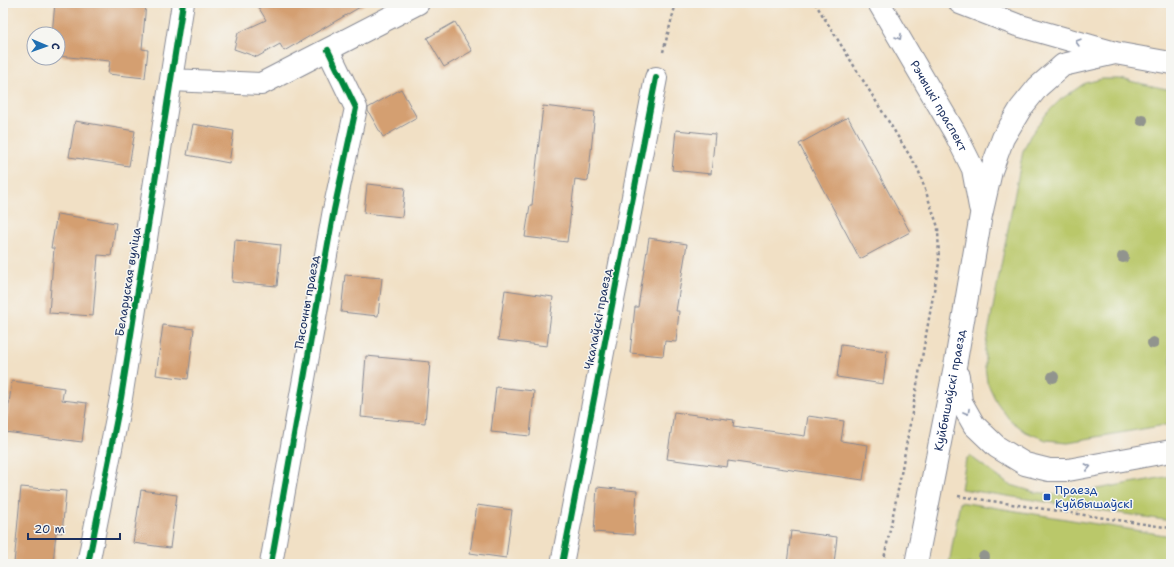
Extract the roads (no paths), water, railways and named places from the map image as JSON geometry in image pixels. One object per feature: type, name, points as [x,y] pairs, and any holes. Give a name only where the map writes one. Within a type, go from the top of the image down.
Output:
[{"type":"street","name":"Беларуская вуліца","points":[[88,564],[121,398],[184,3]]},
{"type":"street","points":[[171,80],[261,84],[418,3]]},
{"type":"street","name":"Рэчыцкі праспект","points":[[879,3],[955,133],[973,169],[981,215]]},
{"type":"street","points":[[960,3],[1017,25],[1115,53],[1171,63]]},
{"type":"street","name":"Пясочны праезд","points":[[271,564],[334,210],[356,108],[328,50]]},
{"type":"street","name":"Куйбышаўскі праезд","points":[[916,564],[956,361],[981,215],[991,171],[1000,145],[1021,108],[1038,87],[1063,65],[1115,53]]},
{"type":"street","name":"Чкалаўскі праезд","points":[[562,564],[656,78]]},
{"type":"street","points":[[956,361],[962,402],[974,425],[997,447],[1025,464],[1049,470],[1068,470],[1171,451]]},
{"type":"place","name":"Праезд Куйбышаўскі","points":[[1047,497]]}]
